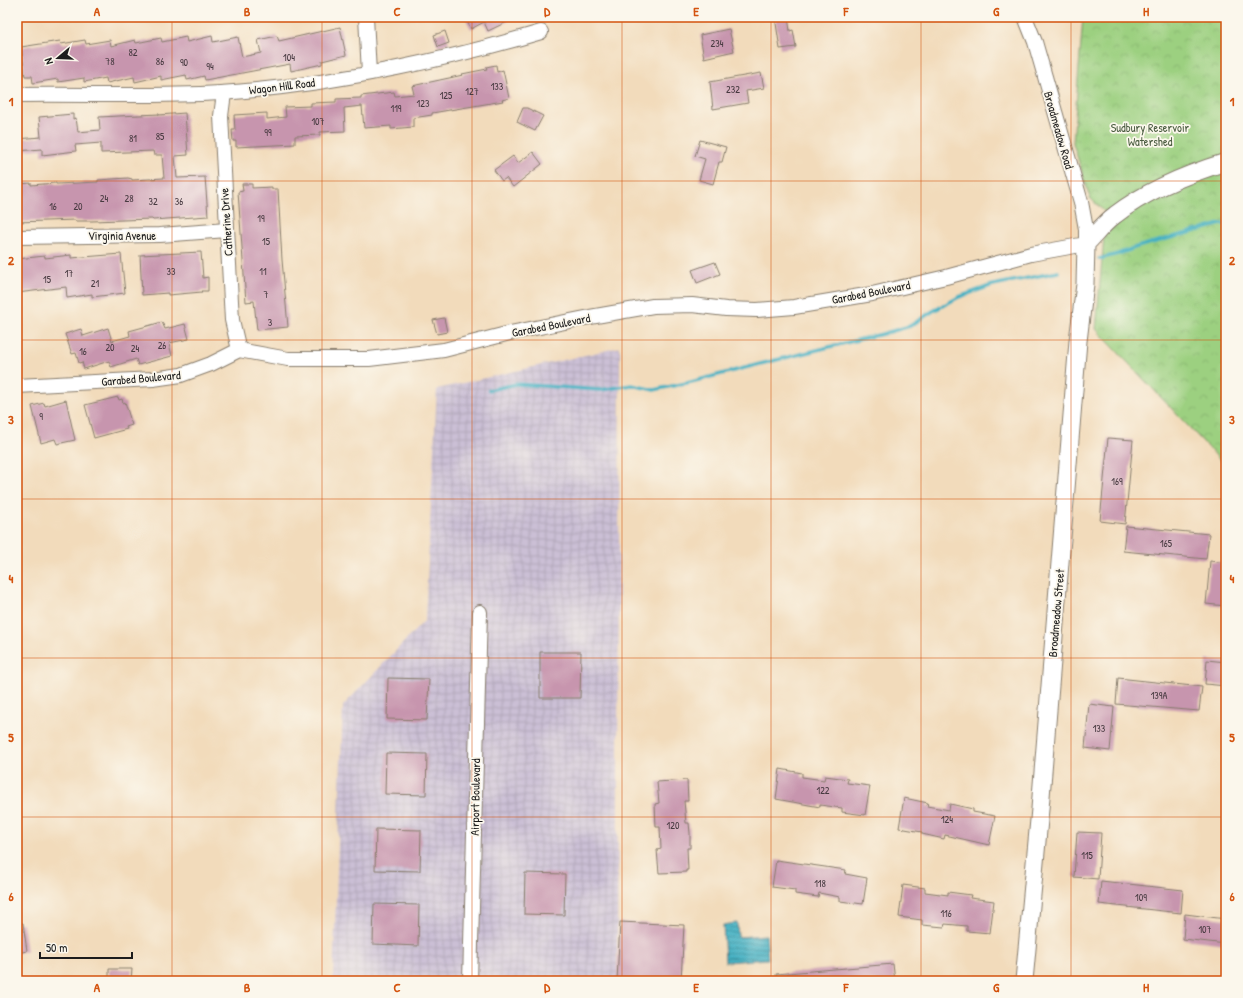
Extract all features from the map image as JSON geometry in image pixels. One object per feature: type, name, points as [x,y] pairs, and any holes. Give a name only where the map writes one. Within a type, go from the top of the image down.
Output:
[{"type":"street","points":[[366,17],[369,74]]},
{"type":"street","name":"Broadmeadow Road","points":[[1025,17],[1081,202],[1086,229],[1086,244]]},
{"type":"street","name":"Wagon Hill Road","points":[[17,95],[224,93],[278,87],[369,74],[445,58],[541,32]]},
{"type":"street","name":"Catherine Drive","points":[[224,93],[221,116],[232,320],[239,350]]},
{"type":"street","points":[[1086,244],[1114,216],[1137,201],[1161,187],[1186,176],[1226,162]]},
{"type":"street","name":"Virginia Avenue","points":[[17,237],[160,235],[227,230]]},
{"type":"street","name":"Garabed Boulevard","points":[[17,386],[153,379],[181,375],[211,364],[239,350],[288,360],[369,359],[444,350],[510,333],[653,306],[692,305],[726,309],[757,310],[794,306],[872,294],[1030,254],[1086,244]]},
{"type":"street","name":"Broadmeadow Street","points":[[1024,981],[1040,809],[1078,341],[1085,284],[1086,244]]},
{"type":"street","name":"Airport Boulevard","points":[[470,981],[480,612]]},
{"type":"shaded area","points":[[620,347],[617,981],[333,981],[343,706],[425,620],[437,389]]},
{"type":"green space","name":"Sudbury Reservoir Watershed","points":[[1083,17],[1226,17],[1226,466],[1096,329],[1106,213],[1090,198],[1073,143]]},
{"type":"water","points":[[737,923],[738,937],[766,935],[768,959],[725,962],[723,925]]},
{"type":"building","points":[[465,17],[517,17],[488,31],[484,22],[471,29]]},
{"type":"building","points":[[775,17],[788,17],[790,31],[793,30],[796,47],[780,49]]},
{"type":"building","points":[[340,27],[346,55],[322,61],[322,64],[291,71],[290,64],[205,80],[204,76],[187,80],[186,75],[161,80],[161,76],[135,82],[134,77],[107,83],[106,78],[84,82],[84,78],[58,82],[58,79],[33,83],[32,76],[25,76],[21,47],[60,41],[61,44],[85,40],[86,44],[110,40],[111,46],[135,40],[136,43],[161,38],[162,42],[186,37],[187,42],[212,36],[213,42],[238,37],[242,57],[261,53],[258,40],[277,36],[279,41]]},
{"type":"building","points":[[729,29],[734,51],[704,58],[700,35]]},
{"type":"building","points":[[445,31],[449,43],[438,47],[434,35]]},
{"type":"building","points":[[496,65],[497,72],[503,70],[509,98],[502,100],[503,101],[432,113],[432,115],[413,118],[413,127],[391,129],[391,126],[364,128],[362,106],[344,108],[345,131],[320,132],[320,135],[295,136],[295,144],[236,147],[236,141],[233,141],[232,130],[235,130],[234,115],[267,113],[267,119],[286,117],[285,107],[311,106],[311,103],[336,102],[336,99],[361,98],[361,96],[394,92],[395,96],[414,94],[412,86],[487,69],[486,67]]},
{"type":"building","points":[[761,73],[764,88],[746,91],[748,103],[713,109],[710,82]]},
{"type":"building","points":[[523,108],[527,108],[543,116],[535,131],[517,122]]},
{"type":"building","points":[[185,113],[188,155],[175,156],[177,178],[205,177],[208,216],[153,220],[17,222],[17,184],[56,184],[98,182],[98,180],[128,178],[132,180],[164,178],[162,155],[154,155],[153,151],[101,153],[101,143],[75,145],[76,151],[42,155],[42,149],[17,151],[17,139],[41,137],[39,117],[73,114],[73,119],[76,118],[78,132],[100,130],[99,117]]},
{"type":"building","points":[[700,140],[726,147],[722,162],[719,162],[713,184],[699,180],[705,159],[695,156]]},
{"type":"building","points":[[533,152],[542,164],[513,187],[506,178],[502,181],[494,170],[513,156],[518,163]]},
{"type":"building","points":[[242,184],[252,184],[252,188],[272,187],[272,189],[278,189],[288,327],[257,330],[254,301],[246,302],[238,192],[243,191]]},
{"type":"building","points":[[201,252],[203,278],[208,277],[208,291],[168,295],[168,293],[142,295],[140,255]]},
{"type":"building","points":[[121,254],[125,293],[92,297],[92,294],[67,298],[66,287],[17,293],[17,259],[45,256],[45,258],[71,255],[71,258]]},
{"type":"building","points":[[715,262],[720,274],[697,283],[692,270]]},
{"type":"building","points":[[444,318],[447,332],[437,334],[433,320]]},
{"type":"building","points":[[162,322],[165,329],[185,324],[189,339],[169,343],[172,356],[138,365],[136,359],[111,367],[109,361],[84,369],[82,362],[79,363],[76,353],[72,354],[65,334],[81,329],[83,336],[108,328],[112,341],[130,336],[129,331]]},
{"type":"building","points":[[118,397],[119,400],[122,399],[123,403],[125,402],[132,425],[126,427],[127,429],[94,438],[85,405]]},
{"type":"building","points":[[66,400],[75,440],[57,444],[55,439],[41,443],[32,406],[44,403],[45,406]]},
{"type":"building","points":[[1108,438],[1133,440],[1125,524],[1100,521]]},
{"type":"building","points":[[1126,526],[1209,534],[1206,559],[1123,551]]},
{"type":"building","points":[[1210,561],[1226,563],[1226,606],[1206,604]]},
{"type":"building","points":[[540,652],[581,652],[580,698],[540,698]]},
{"type":"building","points":[[1207,660],[1226,662],[1226,686],[1205,684]]},
{"type":"building","points":[[388,678],[429,679],[427,720],[387,719]]},
{"type":"building","points":[[1118,678],[1202,687],[1199,711],[1116,704]]},
{"type":"building","points":[[1089,704],[1114,707],[1110,751],[1085,748]]},
{"type":"building","points":[[386,753],[427,754],[426,795],[385,794]]},
{"type":"building","points":[[780,769],[802,773],[802,777],[824,780],[825,776],[848,779],[847,783],[870,786],[865,815],[842,812],[842,808],[820,805],[820,807],[776,799]]},
{"type":"building","points":[[687,780],[688,801],[684,801],[686,823],[689,823],[690,833],[690,848],[687,848],[688,870],[686,870],[686,872],[659,873],[657,850],[661,849],[660,827],[656,827],[655,804],[659,803],[657,782]]},
{"type":"building","points":[[904,798],[928,803],[927,806],[949,810],[950,804],[973,809],[973,812],[995,816],[989,845],[945,835],[944,839],[922,834],[922,832],[899,828]]},
{"type":"building","points":[[376,829],[421,830],[420,871],[375,870]]},
{"type":"building","points":[[1077,832],[1101,833],[1098,879],[1074,877]]},
{"type":"building","points":[[776,860],[846,870],[845,874],[867,878],[863,904],[840,901],[840,897],[819,893],[818,897],[795,894],[795,890],[772,887]]},
{"type":"building","points":[[525,873],[565,874],[564,915],[524,914]]},
{"type":"building","points":[[1101,881],[1183,890],[1181,913],[1099,904]]},
{"type":"building","points":[[903,885],[925,888],[925,892],[948,895],[948,892],[971,895],[970,898],[994,901],[990,933],[967,931],[967,926],[945,924],[944,927],[922,925],[922,920],[899,917]]},
{"type":"building","points":[[374,904],[419,905],[418,946],[373,944]]},
{"type":"building","points":[[1185,914],[1226,919],[1226,944],[1183,939]]},
{"type":"building","points":[[620,922],[684,925],[681,981],[617,981]]},
{"type":"building","points":[[17,923],[23,923],[27,951],[17,953]]},
{"type":"building","points":[[893,964],[895,981],[777,981],[776,974]]},
{"type":"building","points":[[109,969],[132,969],[131,981],[109,981]]},
{"type":"waterway","points":[[1099,259],[1221,224],[1226,225]]},
{"type":"waterway","points":[[489,390],[516,384],[600,390],[632,385],[654,390],[691,382],[910,326],[959,297],[993,285],[1058,272]]}]
